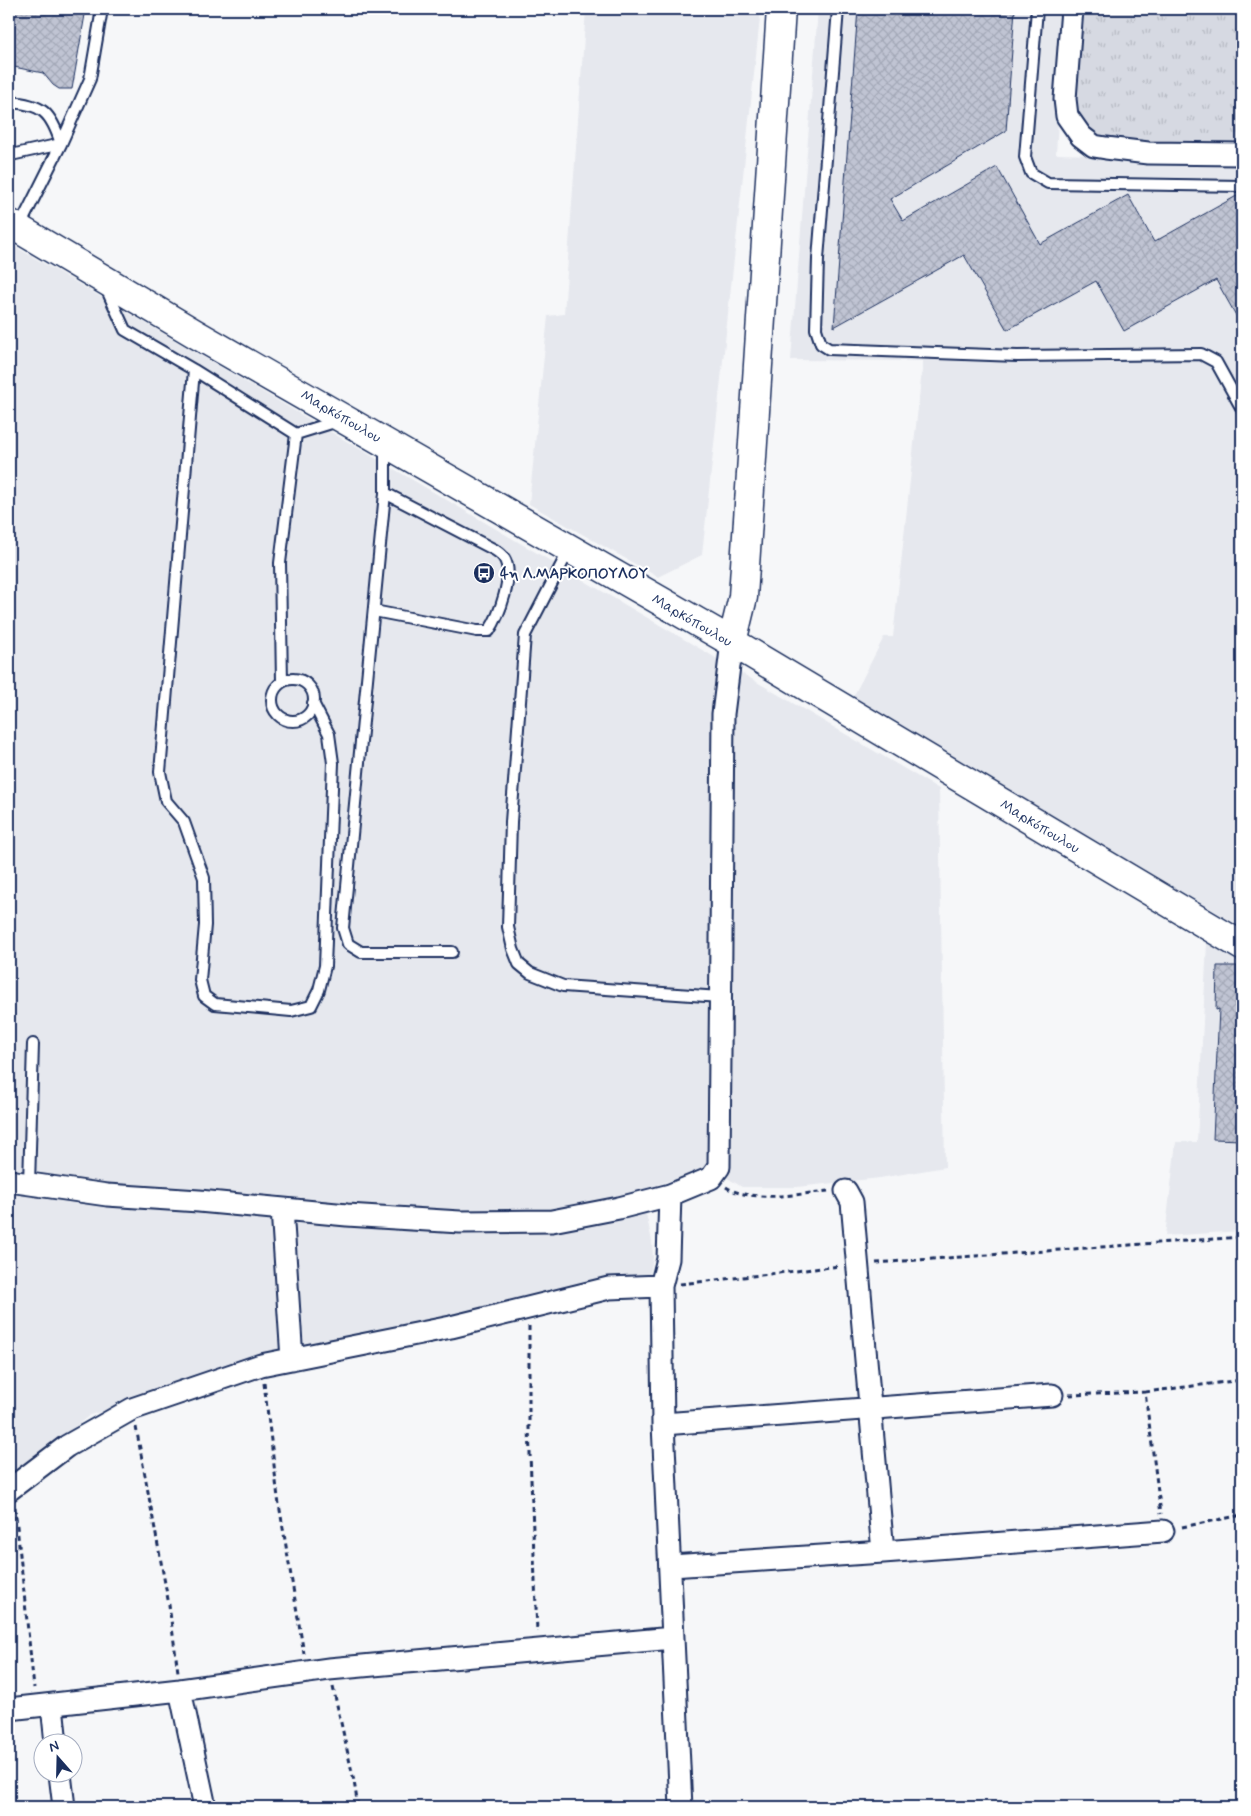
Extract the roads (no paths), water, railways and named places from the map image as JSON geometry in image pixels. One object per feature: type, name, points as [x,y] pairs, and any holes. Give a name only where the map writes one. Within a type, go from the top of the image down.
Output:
[{"type":"main road","points":[[732,642],[743,597],[781,9]]},
{"type":"main road","name":"Μαρκόπουλου","points":[[14,226],[194,333],[732,642],[1242,946]]},
{"type":"street","points":[[1072,9],[1066,99],[1067,116],[1081,136],[1094,146],[1148,153],[1242,154]]},
{"type":"street","points":[[19,1183],[107,1195],[347,1215],[460,1222],[552,1221],[619,1208],[670,1195],[711,1178],[718,1167],[723,714],[732,642]]},
{"type":"street","points":[[846,1191],[852,1202],[872,1407],[883,1552]]},
{"type":"street","points":[[670,1195],[668,1259],[661,1286],[663,1424],[681,1807]]},
{"type":"street","points":[[282,1209],[292,1359]]},
{"type":"street","points":[[11,1488],[67,1446],[132,1409],[262,1365],[451,1327],[609,1288],[661,1286]]},
{"type":"street","points":[[663,1424],[1052,1395]]},
{"type":"street","points":[[671,1566],[1164,1531]]},
{"type":"street","points":[[9,1709],[180,1690],[329,1669],[673,1638]]},
{"type":"street","points":[[180,1690],[205,1807]]},
{"type":"street","points":[[44,1706],[53,1734]]},
{"type":"street","points":[[61,1784],[64,1807]]},
{"type":"lane","points":[[14,226],[61,144],[90,79],[102,9]]},
{"type":"lane","points":[[838,9],[818,259],[816,329],[821,344],[829,349],[1017,356],[1200,354],[1216,362],[1242,409]]},
{"type":"lane","points":[[1037,9],[1025,157],[1031,173],[1048,183],[1242,186]]},
{"type":"lane","points":[[9,102],[30,103],[44,111],[56,126],[61,144]]},
{"type":"lane","points":[[10,155],[61,144]]},
{"type":"lane","points":[[100,276],[126,330],[296,434]]},
{"type":"lane","points":[[194,370],[160,772],[166,801],[184,822],[204,878],[205,925],[200,980],[204,996],[215,1004],[291,1011],[311,1006],[319,990],[325,966],[334,763],[329,734],[313,703],[311,690],[307,685],[295,679],[282,682],[277,687],[272,700],[273,706],[281,717],[288,720],[301,719],[307,715],[313,703]]},
{"type":"lane","points":[[296,434],[345,418]]},
{"type":"lane","points":[[282,682],[280,563],[296,434]]},
{"type":"lane","points":[[385,441],[385,493],[343,928],[348,944],[361,952],[452,952]]},
{"type":"lane","points":[[374,611],[477,631],[489,631],[496,621],[504,596],[508,571],[504,558],[495,550],[385,493]]},
{"type":"lane","points":[[569,550],[525,635],[511,822],[508,927],[513,949],[519,964],[530,973],[563,986],[720,997]]},
{"type":"lane","points":[[19,1183],[33,1044]]},
{"type":"place","name":"4η Λ.ΜΑΡΚΟΠΟΥΛΟΥ","points":[[484,573]]}]
